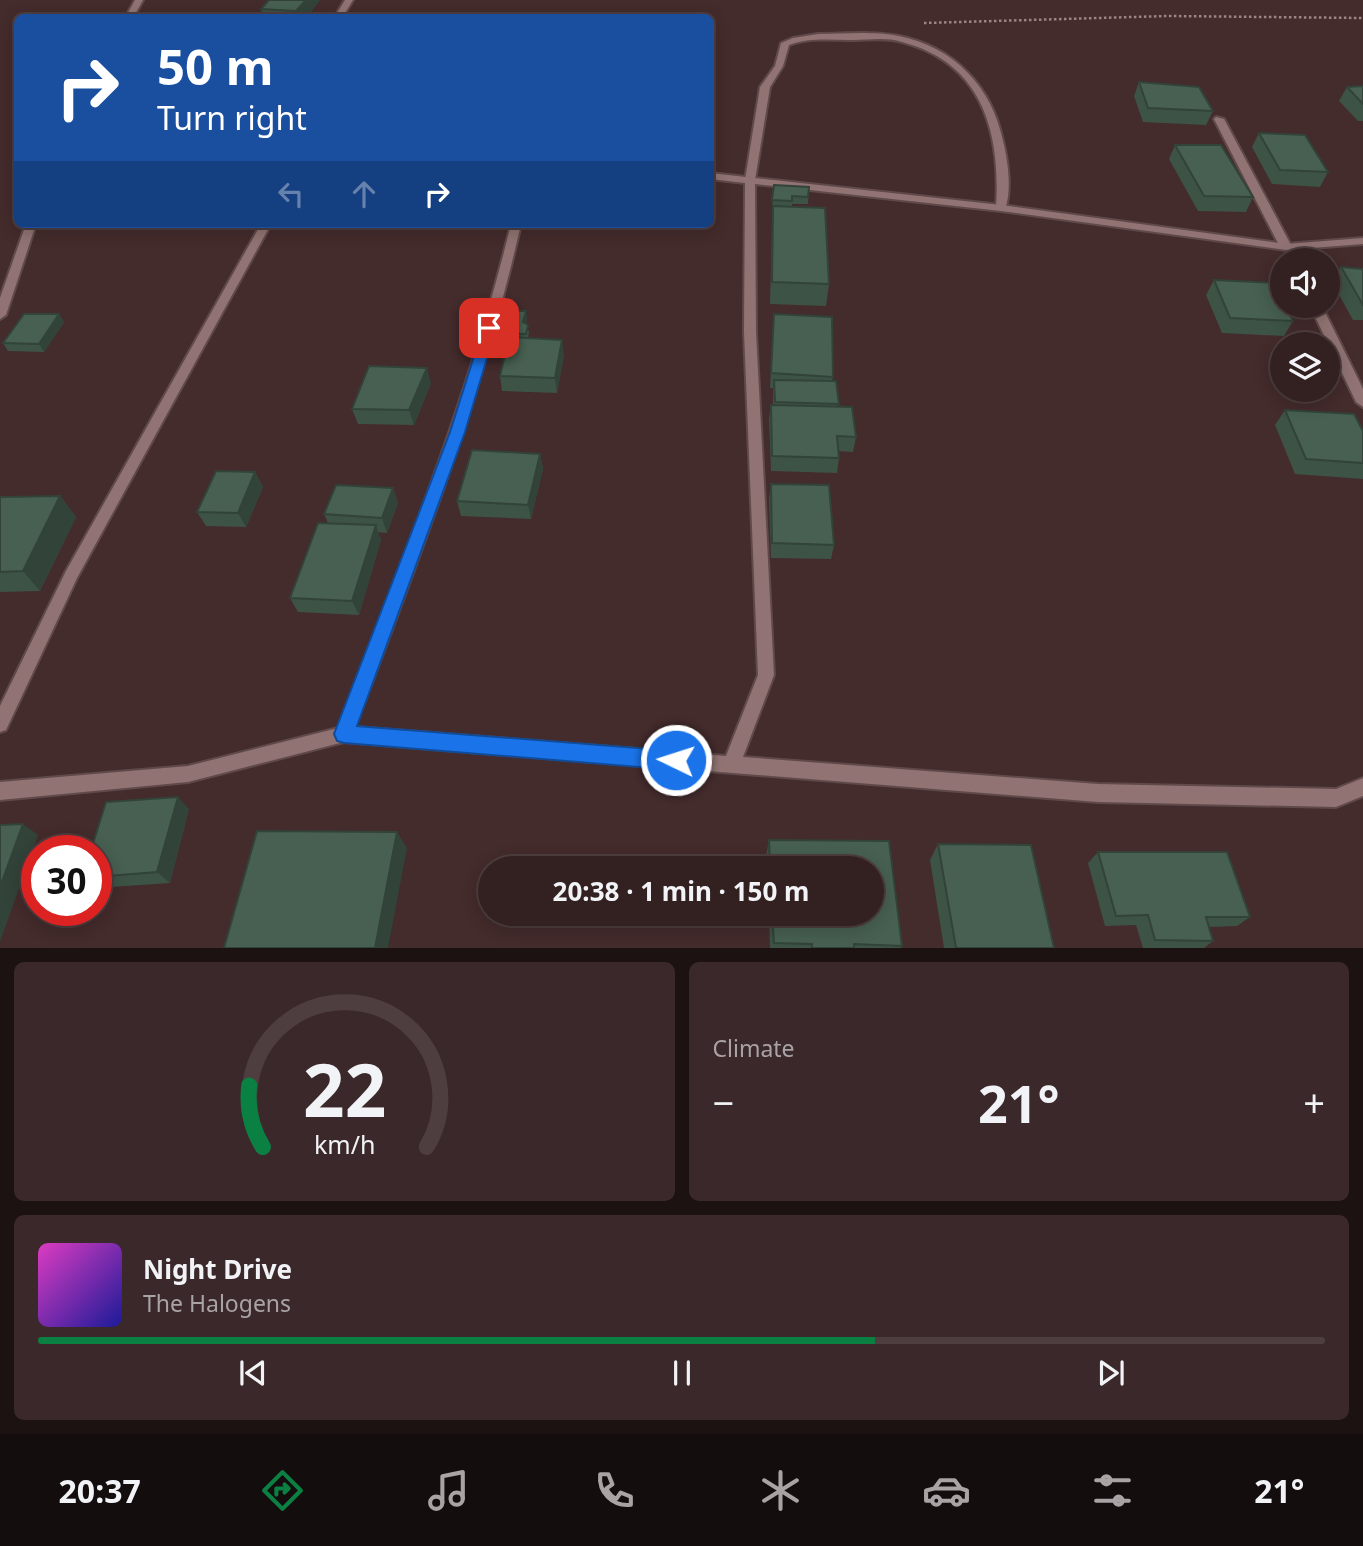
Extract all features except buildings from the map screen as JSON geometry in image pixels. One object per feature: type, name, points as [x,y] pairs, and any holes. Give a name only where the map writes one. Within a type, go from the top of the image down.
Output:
[{"type":"street","points":[[731,764],[766,675],[750,332],[750,180],[765,87],[779,66],[785,43],[801,36],[905,39],[937,51],[969,74],[992,117],[1004,157],[1001,208]]},
{"type":"street","points":[[1219,119],[1286,247]]},
{"type":"street","points":[[714,176],[1001,208],[1286,247],[1363,241]]},
{"type":"street","points":[[0,315],[30,228]]},
{"type":"street","points":[[0,724],[71,575],[265,228]]},
{"type":"street","points":[[344,734],[457,432],[505,276],[515,228]]},
{"type":"street","points":[[1321,318],[1363,402]]},
{"type":"street","points":[[0,791],[188,774],[344,734],[1098,793],[1336,798],[1363,787]]},
{"type":"path","points":[[905,39],[926,21],[1168,16],[1363,18]]},
{"type":"route","points":[[489,328],[457,432],[344,734],[676,760]]}]
